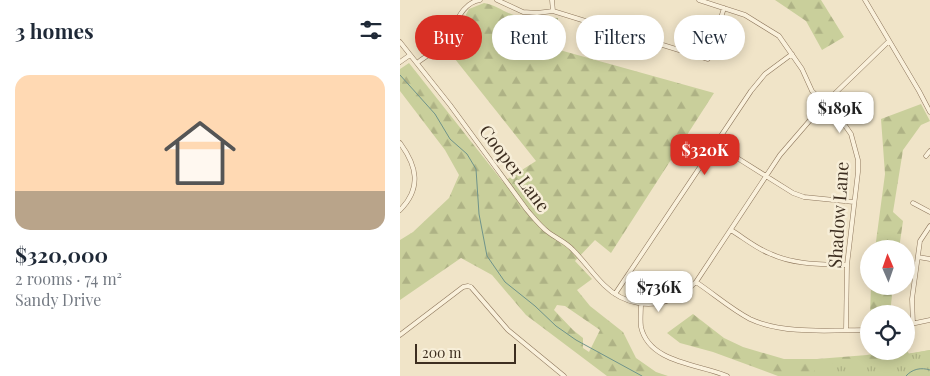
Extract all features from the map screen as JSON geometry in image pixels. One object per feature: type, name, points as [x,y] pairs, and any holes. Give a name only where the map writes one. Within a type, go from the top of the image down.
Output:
[{"type":"street","points":[[417,63],[444,42],[459,16],[476,1],[480,0]]},
{"type":"street","points":[[497,0],[523,12],[552,11],[708,59],[724,8]]},
{"type":"street","points":[[552,0],[552,11]]},
{"type":"street","name":"Shadow Lane","points":[[699,0],[745,15],[779,36],[802,69],[812,91],[839,116],[851,134],[858,160],[858,172],[847,265],[846,330]]},
{"type":"street","points":[[865,0],[930,112]]},
{"type":"street","name":"Cooper Lane","points":[[410,55],[450,105],[527,210],[549,232],[565,242],[604,285],[615,294],[624,300],[641,304],[654,304],[680,296],[696,282],[780,155],[824,104],[889,41]]},
{"type":"street","points":[[400,42],[410,55],[400,62]]},
{"type":"street","points":[[615,294],[751,91],[765,74],[792,54]]},
{"type":"street","points":[[400,142],[408,154],[416,174],[408,202],[400,210]]},
{"type":"street","points":[[715,144],[793,193],[804,197],[854,202]]},
{"type":"street","points":[[926,156],[930,150]]},
{"type":"street","points":[[913,203],[930,212]]},
{"type":"street","points":[[912,305],[920,241],[930,226]]},
{"type":"street","points":[[731,230],[770,254],[789,260],[805,263],[847,265]]},
{"type":"street","points":[[918,257],[930,259]]},
{"type":"street","points":[[696,282],[738,312],[759,322],[779,328],[860,330]]},
{"type":"street","points":[[400,335],[463,287],[468,286],[471,287],[508,330],[564,376]]},
{"type":"street","points":[[641,304],[641,327],[646,340],[654,348],[672,359],[727,376]]},
{"type":"street","points":[[915,323],[930,320]]},
{"type":"green space","points":[[775,0],[821,0],[844,37],[822,50],[806,21]]},
{"type":"green space","points":[[484,3],[514,15],[492,15],[492,60],[566,60],[566,52],[576,55],[576,60],[596,60],[714,93],[611,253],[595,240],[575,261],[592,279],[577,290],[590,306],[623,332],[636,358],[656,372],[668,376],[607,376],[526,315],[492,275],[461,258],[400,300],[400,240],[413,232],[449,198],[459,175],[445,150],[400,91],[400,69],[409,63],[503,182],[536,161],[456,60],[482,60],[482,15],[466,15],[469,9]],"holes":[[[557,305],[565,306],[600,330],[589,352],[583,348],[583,338],[554,310]]]},
{"type":"green space","points":[[921,104],[930,121],[921,125],[903,150],[893,212],[903,221],[900,240],[876,240],[885,174],[881,119]]},
{"type":"green space","points":[[871,295],[892,295],[891,305],[870,305]]},
{"type":"green space","points":[[693,314],[724,338],[743,347],[784,359],[860,356],[860,360],[915,360],[915,353],[930,350],[930,376],[778,376],[713,352],[680,343],[667,333]]},
{"type":"green space","points":[[930,350],[930,376],[811,376],[822,365],[870,360],[915,360],[915,352]]},
{"type":"waterway","points":[[400,75],[435,114],[450,139],[467,154],[476,169],[479,214],[487,256],[505,282],[556,326],[576,340],[642,376]]},
{"type":"waterway","points":[[906,376],[917,369],[930,370]]}]
